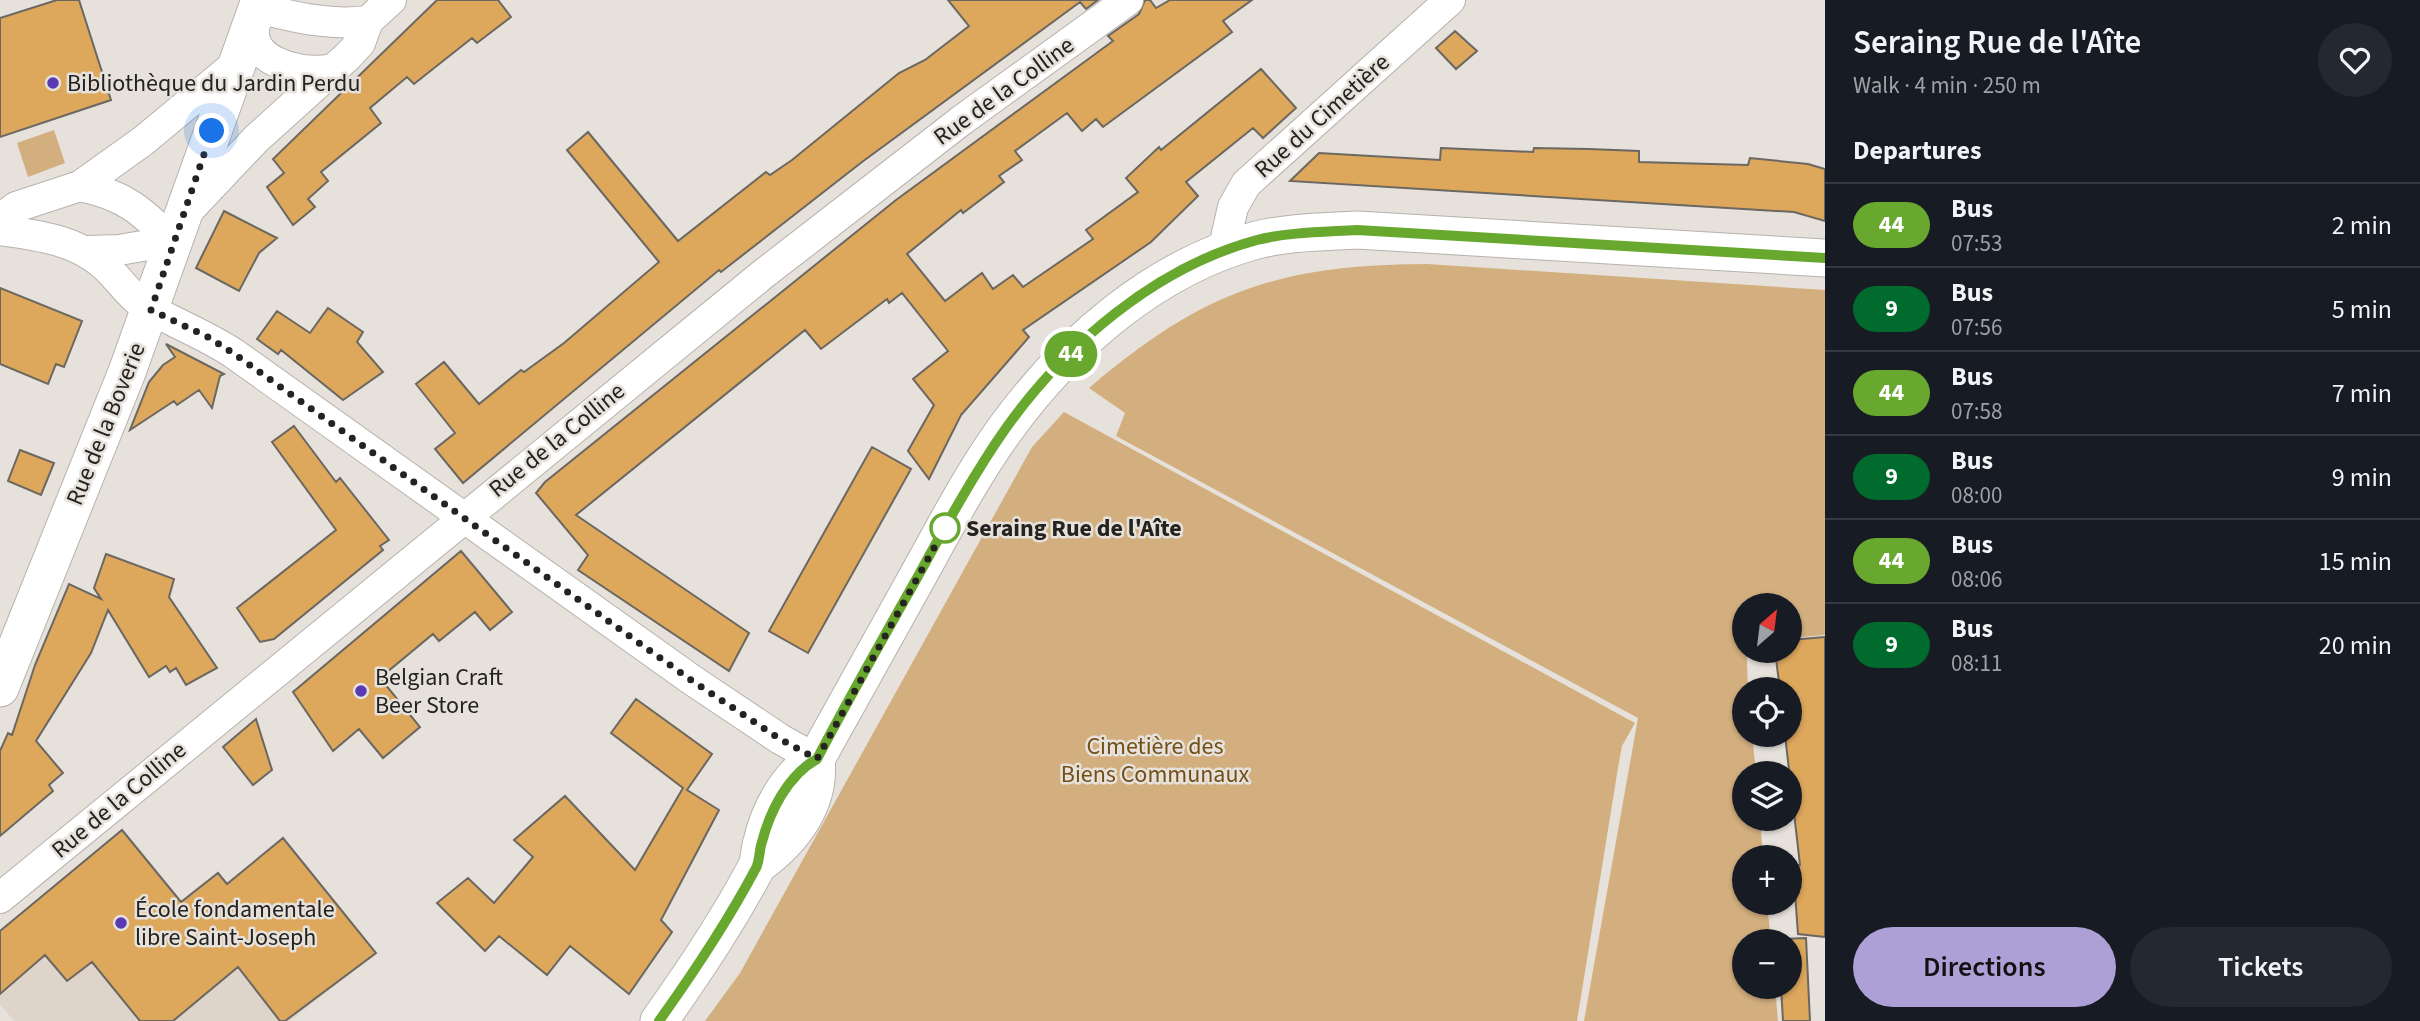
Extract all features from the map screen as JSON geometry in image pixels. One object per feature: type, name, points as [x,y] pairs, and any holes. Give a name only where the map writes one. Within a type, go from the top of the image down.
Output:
[{"type":"street","points":[[0,230],[51,238],[87,251],[119,250],[175,231],[256,139],[360,43],[368,21],[391,0]]},
{"type":"street","name":"Rue de la Colline","points":[[0,898],[462,517],[762,275],[962,120],[1128,0]]},
{"type":"street","name":"Rue du Cimetière","points":[[1223,251],[1233,206],[1246,184],[1450,0]]},
{"type":"street","points":[[332,69],[317,73],[299,70],[262,52],[255,41],[257,9],[341,25],[368,21]]},
{"type":"street","name":"Rue de la Boverie","points":[[0,688],[151,310],[175,231],[257,9]]},
{"type":"street","points":[[0,219],[16,207],[80,186],[143,141],[237,62]]},
{"type":"street","points":[[80,186],[108,191],[175,231]]},
{"type":"street","points":[[659,1021],[696,968],[758,864],[761,844],[772,814],[794,776],[817,759],[951,516],[1007,427],[1080,344],[1138,296],[1183,268],[1223,251],[1286,235],[1357,230],[1825,258]]},
{"type":"street","points":[[87,251],[126,292],[151,310],[224,348],[732,708],[817,759]]},
{"type":"shaded area","name":"École fondamentale libre Saint-Joseph","points":[[122,830],[183,904],[312,875],[376,953],[290,1021],[14,1021],[0,1004],[0,930]]},
{"type":"green space","points":[[54,130],[65,163],[28,177],[17,143]]},
{"type":"green space","points":[[1427,264],[1825,290],[1825,635],[1802,637],[1802,593],[1732,593],[1732,663],[1747,663],[1748,677],[1732,677],[1732,747],[1753,747],[1755,761],[1732,761],[1732,831],[1761,831],[1762,845],[1732,845],[1732,915],[1768,915],[1770,929],[1732,929],[1732,999],[1776,999],[1778,1021],[1584,1021],[1638,718],[1116,436],[1125,413],[1089,388],[1130,355],[1207,306],[1245,290],[1285,278],[1327,270]]},
{"type":"green space","name":"Cimetière des Biens Communaux","points":[[1064,412],[1635,723],[1622,746],[1577,1021],[705,1021],[740,973],[1032,447]]},
{"type":"building","name":"Bibliothèque du Jardin Perdu","points":[[57,0],[79,0],[111,100],[0,137],[0,18]]},
{"type":"building","points":[[437,0],[498,0],[511,17],[477,43],[472,38],[414,84],[407,77],[370,108],[381,123],[321,172],[328,181],[308,199],[315,207],[293,225],[267,187],[284,173],[273,159]]},
{"type":"building","points":[[948,0],[1098,0],[1086,9],[1080,2],[862,162],[721,272],[719,270],[463,483],[435,449],[455,433],[416,384],[444,362],[479,404],[521,370],[524,372],[564,343],[659,262],[567,150],[588,132],[678,241],[766,172],[770,175],[792,160],[899,73],[925,60],[969,26]]},
{"type":"building","points":[[1145,0],[1150,0],[1156,8],[1170,0],[1252,0],[1223,21],[1232,32],[1103,127],[1096,119],[1082,131],[1067,113],[1015,151],[1022,160],[999,176],[1004,182],[963,213],[961,210],[907,254],[945,301],[982,273],[993,289],[1013,275],[1023,287],[1093,239],[1086,230],[1138,192],[1126,178],[1159,147],[1161,150],[1261,69],[1296,108],[1263,138],[1253,128],[1186,182],[1198,196],[1151,242],[1023,330],[1029,337],[961,415],[929,479],[908,451],[934,405],[913,379],[948,351],[902,293],[889,303],[887,299],[821,349],[805,330],[576,515],[749,633],[729,671],[578,570],[588,555],[536,493],[545,482],[896,200],[1113,41],[1108,36],[1139,14]]},
{"type":"building","points":[[1455,31],[1477,51],[1456,69],[1436,48]]},
{"type":"building","points":[[1441,148],[1533,152],[1534,148],[1639,151],[1639,162],[1748,165],[1750,158],[1808,164],[1825,169],[1825,221],[1794,212],[1290,181],[1319,153],[1440,160]]},
{"type":"building","points":[[224,211],[277,238],[259,253],[239,291],[196,268]]},
{"type":"building","points":[[0,288],[82,321],[64,367],[56,364],[48,384],[0,364]]},
{"type":"building","points":[[328,308],[363,332],[357,342],[383,372],[343,400],[281,350],[278,354],[257,339],[277,311],[310,333]]},
{"type":"building","points":[[166,344],[224,374],[220,376],[212,408],[199,390],[177,405],[174,401],[130,430],[149,382],[163,365],[175,357]]},
{"type":"building","points":[[294,426],[336,482],[340,478],[389,540],[380,546],[383,550],[274,639],[260,642],[237,608],[336,530],[272,442]]},
{"type":"building","points":[[872,447],[911,469],[808,653],[769,631]]},
{"type":"building","points":[[20,450],[54,463],[41,495],[8,481]]},
{"type":"building","points":[[461,551],[512,612],[490,630],[475,612],[439,641],[433,634],[380,678],[420,727],[383,758],[359,729],[333,751],[293,692]]},
{"type":"building","points":[[106,554],[174,579],[169,597],[217,668],[186,685],[176,668],[170,672],[166,666],[149,677],[108,610],[91,653],[36,741],[63,773],[49,785],[53,791],[0,836],[0,751],[8,733],[12,735],[35,665],[69,584],[101,599],[94,588]]},
{"type":"building","points":[[1825,637],[1825,937],[1802,934],[1802,929],[1798,929],[1797,915],[1802,915],[1802,845],[1798,845],[1796,831],[1802,831],[1802,761],[1788,761],[1786,747],[1802,747],[1802,677],[1778,677],[1777,663],[1802,663],[1802,639]]},
{"type":"building","points":[[636,699],[712,754],[687,790],[719,810],[661,920],[672,932],[629,994],[570,946],[547,975],[499,936],[485,951],[437,903],[468,878],[494,903],[533,857],[514,840],[565,796],[635,870],[683,788],[611,733]]},
{"type":"building","points":[[256,719],[272,770],[253,785],[223,747]]},
{"type":"building","name":"École fondamentale libre Saint-Joseph","points":[[122,830],[181,902],[218,873],[227,884],[283,838],[376,953],[285,1021],[280,1021],[238,967],[173,1021],[140,1021],[92,962],[67,981],[45,955],[0,994],[0,931]]},
{"type":"building","points":[[1802,938],[1806,938],[1810,1021],[1783,1021],[1782,999],[1802,999]]},
{"type":"bus line","name":"44","points":[[659,1021],[726,921],[758,864],[765,830],[787,787],[805,765],[817,759],[951,516],[1007,427],[1042,384],[1080,344],[1138,296],[1183,268],[1223,251],[1258,240],[1316,232],[1357,230],[1825,258]]},
{"type":"place","name":"Bibliothèque du Jardin Perdu","points":[[53,83]]},
{"type":"place","name":"Seraing Rue de l'Aîte","points":[[945,528]]},
{"type":"place","name":"Belgian Craft Beer Store","points":[[361,691]]},
{"type":"place","name":"École fondamentale libre Saint-Joseph","points":[[121,923]]},
{"type":"route","points":[[212,131],[172,241],[151,310],[208,337],[233,353],[691,680],[780,739],[817,759],[945,528]]}]
